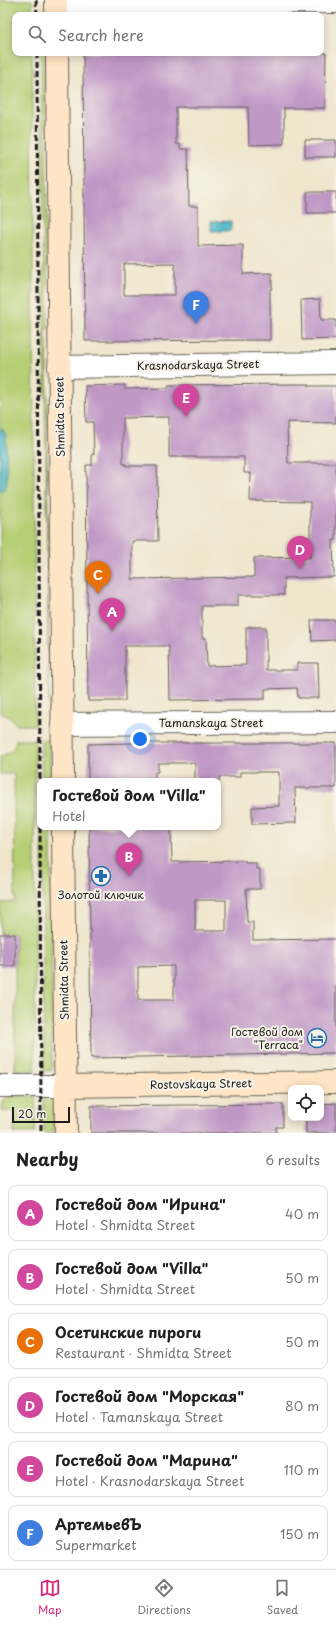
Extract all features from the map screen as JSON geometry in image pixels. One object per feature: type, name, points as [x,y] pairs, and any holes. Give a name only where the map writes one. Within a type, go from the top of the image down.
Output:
[{"type":"street","points":[[56,6],[336,2]]},
{"type":"street","name":"Shmidta Street","points":[[57,56],[63,778]]},
{"type":"street","name":"Krasnodarskaya Street","points":[[59,367],[336,363]]},
{"type":"street","name":"Tamanskaya Street","points":[[62,724],[336,722]]},
{"type":"street","name":"Shmidta Street","points":[[63,830],[66,1133]]},
{"type":"street","name":"Rostovskaya Street","points":[[65,1086],[336,1082]]},
{"type":"street","points":[[0,1086],[65,1086]]},
{"type":"green space","points":[[0,0],[32,0],[32,12],[12,12],[12,56],[32,56],[35,725],[17,725],[9,717],[0,713]]},
{"type":"green space","points":[[41,56],[45,56],[48,328],[45,330],[45,337],[47,340],[49,725]]},
{"type":"green space","points":[[16,740],[35,740],[35,1070],[15,1070],[15,934],[0,934],[0,903],[15,902],[14,774],[0,774],[0,756],[11,751]]},
{"type":"green space","points":[[41,740],[50,740],[50,778],[42,778]]},
{"type":"green space","points":[[42,830],[51,830],[52,1070],[44,1071]]},
{"type":"green space","points":[[44,1090],[54,1090],[54,1133],[44,1133]]},
{"type":"green space","points":[[9,1096],[36,1096],[35,1133],[14,1133],[15,1111],[2,1111],[3,1101]]},
{"type":"water","points":[[231,221],[231,231],[211,231],[211,222]]},
{"type":"water","points":[[0,428],[6,435],[7,484],[0,492]]},
{"type":"building","points":[[324,53],[326,53],[325,108],[284,108],[284,144],[249,145],[248,107],[176,107],[176,144],[180,144],[180,149],[188,149],[189,206],[198,206],[198,246],[243,245],[243,274],[272,273],[272,289],[270,289],[270,340],[85,341],[83,56],[324,56]],"holes":[[[175,263],[175,295],[124,295],[124,264]]]},
{"type":"building","points":[[305,140],[336,140],[336,157],[305,157]]},
{"type":"building","points":[[307,192],[336,192],[336,213],[307,213]]},
{"type":"building","points":[[320,299],[321,320],[336,320],[336,339],[302,340],[301,300]]},
{"type":"building","points":[[309,384],[309,386],[336,386],[336,423],[287,422],[288,463],[336,463],[336,540],[333,540],[334,577],[284,578],[284,595],[238,595],[238,606],[202,606],[202,638],[206,638],[207,666],[246,665],[246,627],[266,627],[266,670],[297,670],[297,663],[318,663],[319,698],[298,698],[297,688],[265,689],[265,699],[170,700],[169,646],[125,646],[125,701],[88,701],[86,465],[92,465],[92,454],[94,454],[93,422],[86,422],[85,386],[125,385],[125,389],[169,388],[168,385]],"holes":[[[169,417],[169,457],[244,457],[244,473],[251,473],[250,501],[310,502],[310,557],[254,558],[254,577],[132,579],[132,541],[158,541],[157,466],[126,466],[126,464],[123,464],[123,418]]]},
{"type":"building","points":[[311,620],[336,620],[336,640],[312,641]]},
{"type":"building","points":[[336,743],[336,788],[295,788],[296,823],[252,824],[252,807],[279,806],[279,772],[240,772],[240,777],[195,778],[195,764],[193,763],[158,763],[158,772],[155,772],[155,778],[88,778],[88,744]]},
{"type":"building","points":[[89,830],[171,830],[172,862],[245,861],[245,863],[256,863],[256,869],[260,869],[260,889],[246,889],[247,922],[253,922],[253,940],[336,939],[336,1053],[91,1058]],"holes":[[[195,900],[226,900],[226,931],[195,931]],[[174,966],[174,1000],[138,1000],[138,967]]]},
{"type":"building","points":[[0,934],[15,934],[15,966],[0,966]]},
{"type":"building","points":[[336,1103],[336,1133],[306,1133],[306,1121],[324,1121],[324,1104]]},
{"type":"building","points":[[283,1104],[283,1127],[276,1127],[276,1133],[91,1133],[91,1106]]},
{"type":"railway","points":[[36,0],[37,12]]},
{"type":"railway","points":[[37,56],[40,778]]},
{"type":"railway","points":[[40,830],[41,1133]]},
{"type":"place","name":"АртемьевЪ","points":[[196,324]]},
{"type":"place","name":"Гостевой дом \"Марина\"","points":[[186,417]]},
{"type":"place","name":"Гостевой дом \"Морская\"","points":[[300,569]]},
{"type":"place","name":"Осетинские пироги","points":[[98,594]]},
{"type":"place","name":"Гостевой дом \"Ирина\"","points":[[112,631]]},
{"type":"place","name":"Золотой ключик","points":[[101,876]]},
{"type":"place","name":"Гостевой дом \"Villa\"","points":[[129,876]]},
{"type":"place","name":"Гостевой дом \"Terraca\"","points":[[317,1038]]}]
